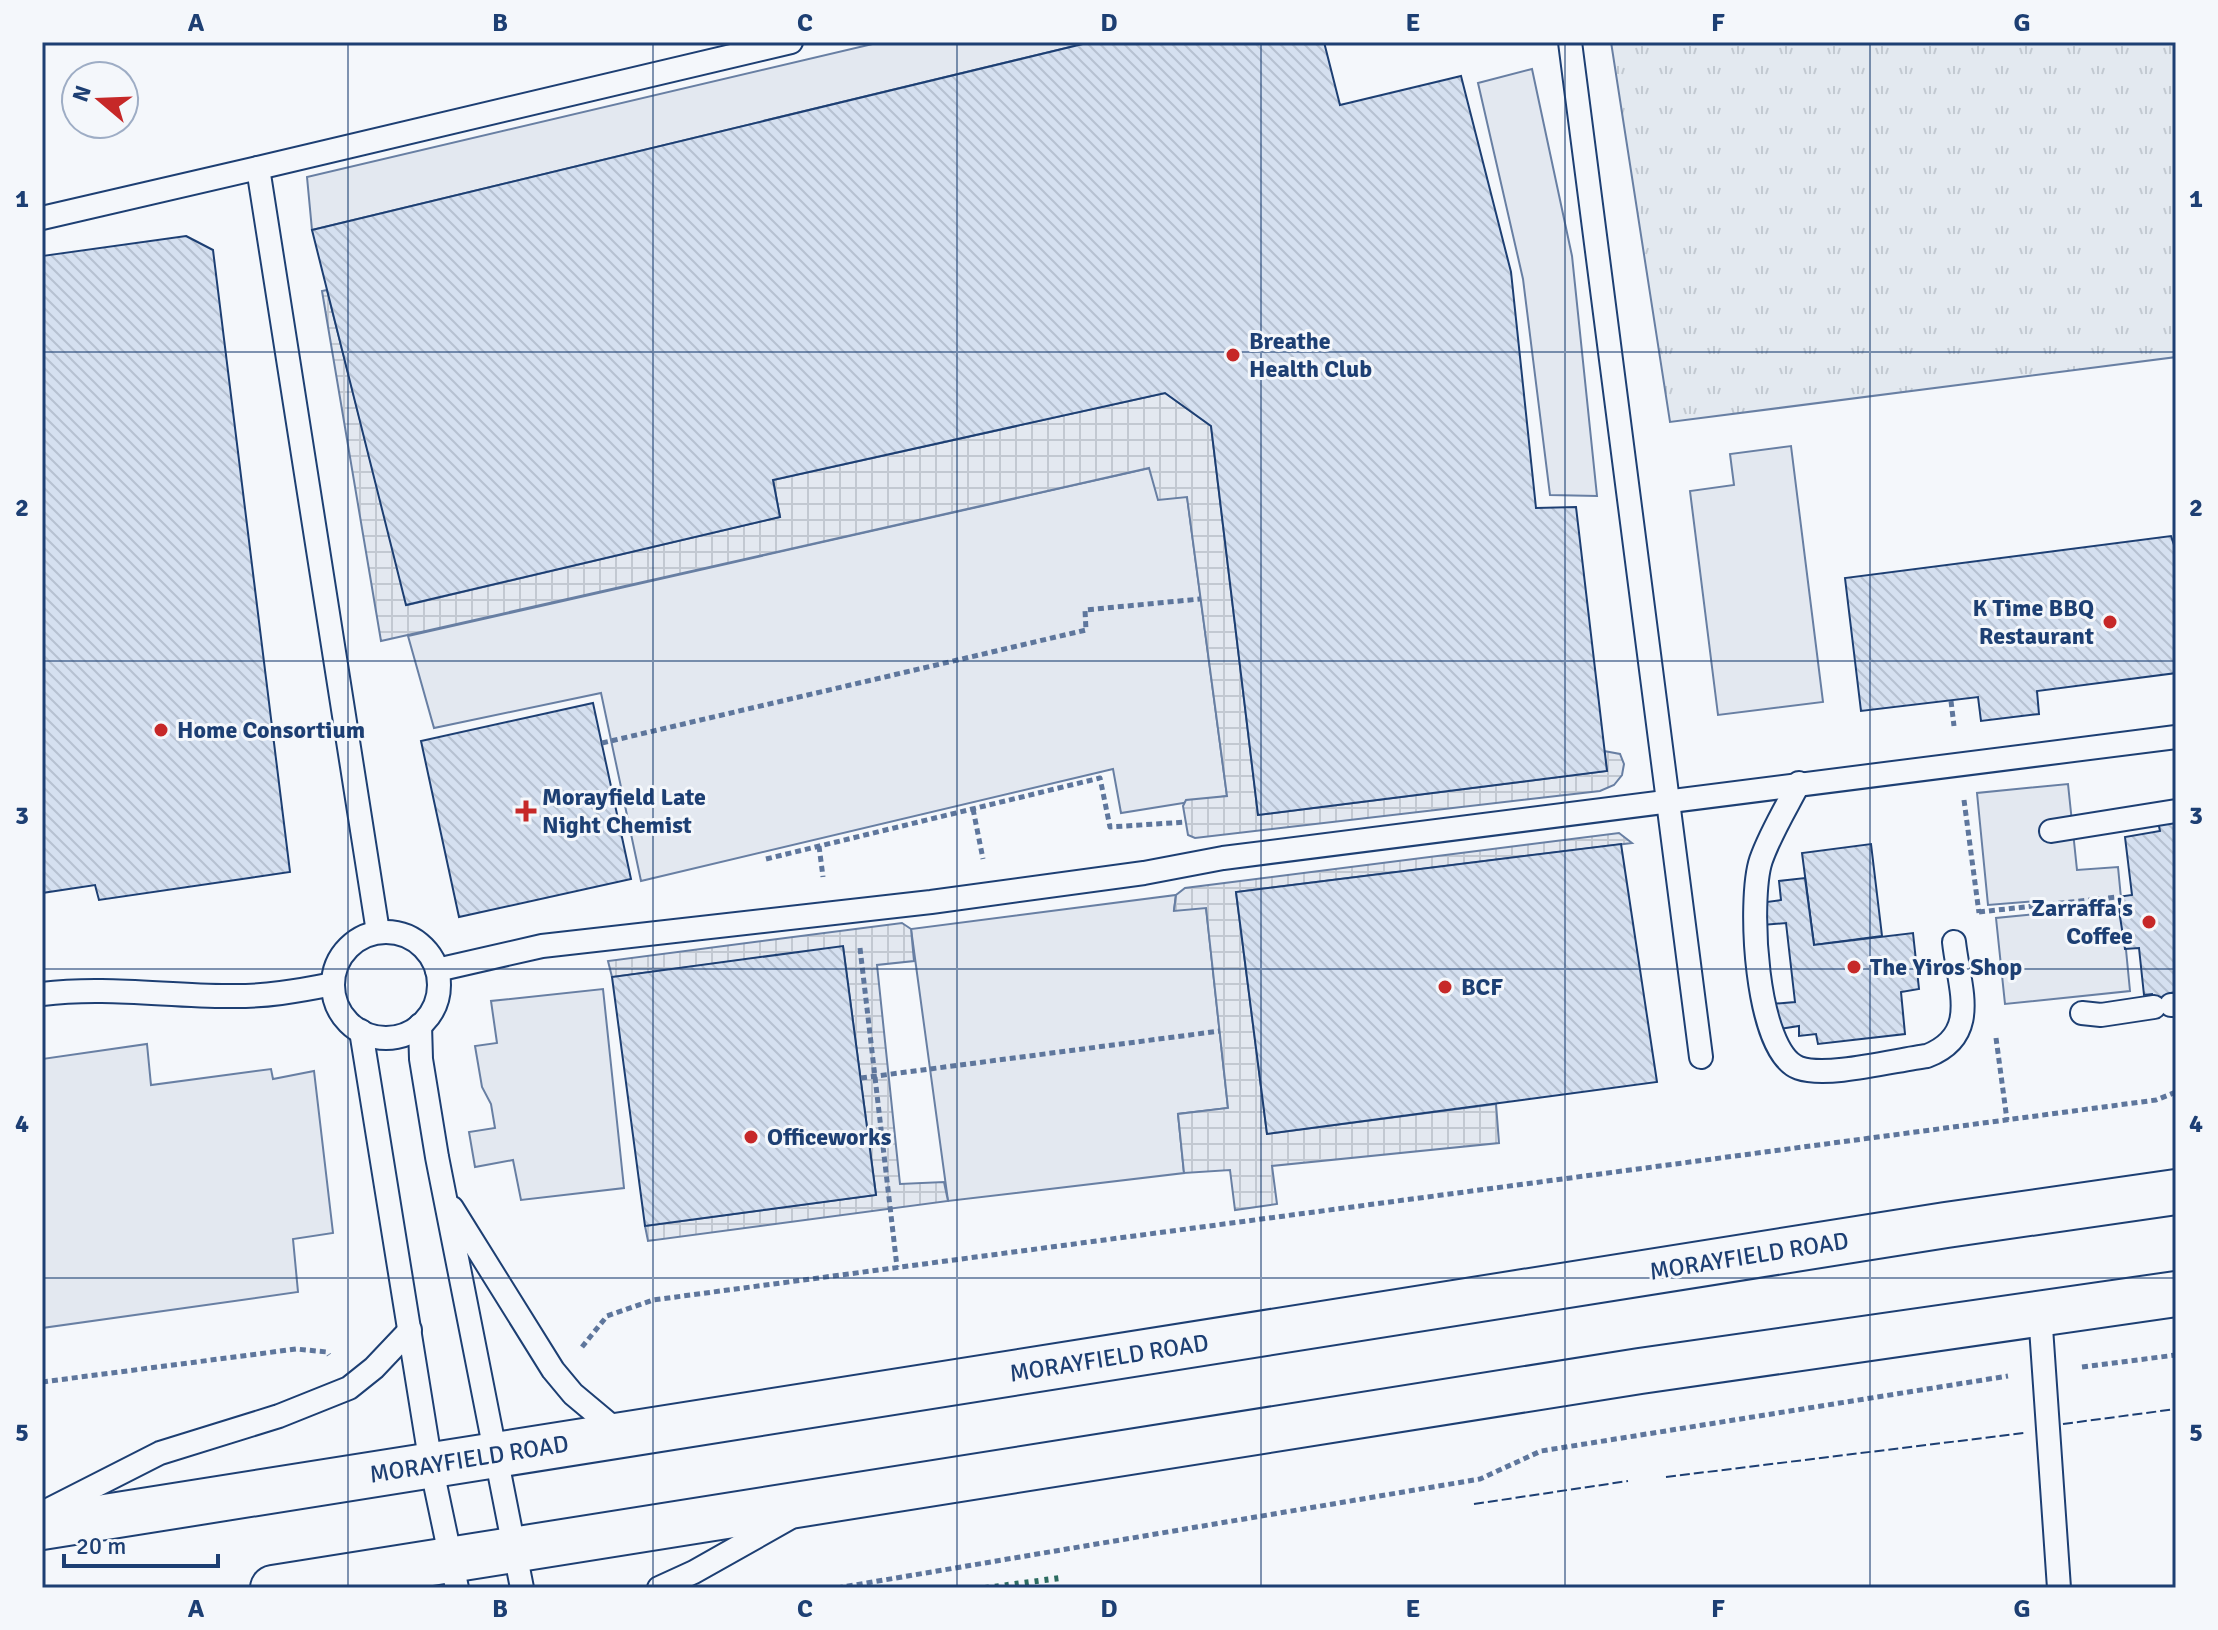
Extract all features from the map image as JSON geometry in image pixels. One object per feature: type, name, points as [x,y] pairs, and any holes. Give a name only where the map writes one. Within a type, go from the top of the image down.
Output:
[{"type":"main road","name":"MORAYFIELD ROAD","points":[[42,1527],[2169,1189]]},
{"type":"main road","points":[[273,1588],[517,1570],[814,1504],[1640,1371],[2176,1294]]},
{"type":"lane","points":[[42,218],[791,42]]},
{"type":"lane","points":[[1570,42],[1701,1057]]},
{"type":"lane","points":[[258,168],[378,932]]},
{"type":"lane","points":[[437,970],[542,946],[931,902],[1144,873],[1223,858],[2176,737]]},
{"type":"lane","points":[[1799,783],[1761,860],[1753,901],[1768,1028],[1784,1056],[1795,1067],[1820,1071],[1927,1056],[1943,1050],[1955,1041],[1963,1018],[1954,942]]},
{"type":"lane","points":[[2051,831],[2176,811]]},
{"type":"lane","points":[[378,932],[407,936],[431,956],[437,970],[436,1000],[420,1025],[391,1038],[361,1031],[340,1011],[333,984],[341,956],[351,945],[378,932]]},
{"type":"lane","points":[[42,994],[147,991],[229,997],[282,994],[333,984]]},
{"type":"lane","points":[[2082,1013],[2101,1015],[2167,1006]]},
{"type":"lane","points":[[420,1025],[421,1059],[445,1197],[498,1455],[517,1570]]},
{"type":"lane","points":[[361,1031],[431,1465],[455,1575]]},
{"type":"lane","points":[[445,1197],[553,1370],[573,1394],[622,1435]]},
{"type":"lane","points":[[2040,1313],[2059,1588]]},
{"type":"lane","points":[[42,1513],[160,1453],[279,1416],[349,1388],[374,1368],[410,1330]]},
{"type":"lane","points":[[659,1588],[694,1572],[814,1504]]},
{"type":"path","points":[[602,743],[1086,630],[1085,610],[1200,599]]},
{"type":"path","points":[[766,859],[1100,778],[1110,827],[1186,822]]},
{"type":"path","points":[[1979,912],[2117,897]]},
{"type":"path","points":[[859,937],[897,1267]]},
{"type":"path","points":[[861,1078],[1220,1031]]},
{"type":"path","points":[[553,1370],[578,1351],[607,1316],[653,1300],[2156,1100],[2176,1092]]},
{"type":"path","points":[[42,1382],[296,1349],[327,1352],[349,1388]]},
{"type":"path","points":[[837,1588],[1480,1479],[1541,1451],[1644,1432],[2176,1355]]},
{"type":"green space","points":[[1611,42],[2176,42],[2176,357],[1670,422]]},
{"type":"shaded area","points":[[881,42],[1091,42],[312,230],[307,177]]},
{"type":"shaded area","points":[[1532,69],[1572,256],[1597,496],[1550,495],[1523,279],[1478,83]]},
{"type":"shaded area","points":[[327,290],[407,605],[780,517],[773,480],[1165,393],[1211,426],[1258,815],[1607,771],[1604,751],[1620,754],[1624,764],[1622,775],[1614,785],[1600,791],[1195,838],[1188,835],[1183,806],[1186,800],[1227,796],[1187,497],[1158,500],[1149,468],[381,641],[322,291]]},
{"type":"shaded area","points":[[1791,446],[1823,702],[1718,715],[1690,491],[1734,485],[1730,454]]},
{"type":"shaded area","points":[[1150,468],[1187,496],[1227,796],[1121,813],[1113,769],[641,881],[601,693],[434,728],[408,636]]},
{"type":"shaded area","points":[[2068,784],[2077,870],[2118,867],[2130,991],[2005,1004],[1996,918],[2036,914],[2036,901],[1988,905],[1977,793]]},
{"type":"shaded area","points":[[1619,833],[1632,843],[1236,892],[1267,1134],[1496,1104],[1499,1143],[1272,1166],[1277,1204],[1235,1210],[1230,1170],[1184,1173],[1178,1114],[1228,1108],[1206,908],[1174,911],[1176,895],[1185,888]]},
{"type":"shaded area","points":[[1176,895],[1174,910],[1206,907],[1228,1108],[1178,1114],[1184,1173],[948,1201],[911,929]]},
{"type":"shaded area","points":[[902,923],[911,929],[914,961],[877,965],[900,1184],[944,1182],[948,1201],[648,1241],[645,1226],[876,1195],[843,947],[612,977],[608,961]]},
{"type":"shaded area","points":[[603,989],[624,1188],[521,1200],[513,1160],[475,1167],[469,1132],[495,1128],[491,1104],[482,1087],[475,1046],[497,1043],[491,1001]]},
{"type":"shaded area","points":[[147,1044],[151,1085],[271,1069],[273,1079],[314,1071],[333,1233],[293,1239],[298,1292],[42,1328],[42,1059]]},
{"type":"building","points":[[1091,42],[1324,42],[1340,105],[1461,76],[1511,272],[1536,508],[1576,507],[1607,771],[1258,815],[1211,426],[1165,393],[773,480],[780,517],[406,605],[312,230]]},
{"type":"building","points":[[186,236],[213,250],[290,872],[99,900],[95,885],[42,893],[42,256]]},
{"type":"building","points":[[2171,536],[2176,551],[2176,673],[2037,691],[2039,714],[1981,721],[1978,697],[1861,711],[1845,578]]},
{"type":"building","name":"Morayfield Late Night Chemist","points":[[593,703],[631,879],[459,917],[421,741]]},
{"type":"building","name":"Zarraffa's Coffee","points":[[2176,812],[2176,992],[2170,993],[2172,1012],[2155,1015],[2152,994],[2144,995],[2139,948],[2125,949],[2117,897],[2132,895],[2125,837],[2160,831],[2157,817]]},
{"type":"building","name":"BCF","points":[[1621,844],[1657,1082],[1267,1134],[1236,892]]},
{"type":"building","points":[[1871,844],[1882,936],[1814,945],[1802,853]]},
{"type":"building","name":"The Yiros Shop","points":[[1805,878],[1814,945],[1913,933],[1919,989],[1901,992],[1905,1034],[1818,1044],[1816,1034],[1799,1036],[1799,1026],[1774,1030],[1771,1004],[1795,1002],[1786,923],[1762,925],[1759,903],[1781,900],[1779,881]]},
{"type":"building","name":"Officeworks","points":[[843,946],[876,1195],[645,1226],[612,977]]},
{"type":"hedge","points":[[985,1588],[1060,1578]]},
{"type":"fence","points":[[2063,1424],[2176,1409]]},
{"type":"fence","points":[[1666,1477],[2024,1433]]},
{"type":"fence","points":[[1474,1504],[1628,1481]]},
{"type":"place","name":"Breathe Health Club","points":[[1233,355]]},
{"type":"place","name":"K Time BBQ Restaurant","points":[[2110,622]]},
{"type":"place","name":"Home Consortium","points":[[161,730]]},
{"type":"place","name":"Morayfield Late Night Chemist","points":[[526,811]]},
{"type":"place","name":"Zarraffa's Coffee","points":[[2149,922]]},
{"type":"place","name":"The Yiros Shop","points":[[1854,967]]},
{"type":"place","name":"BCF","points":[[1445,987]]},
{"type":"place","name":"Officeworks","points":[[751,1137]]}]
